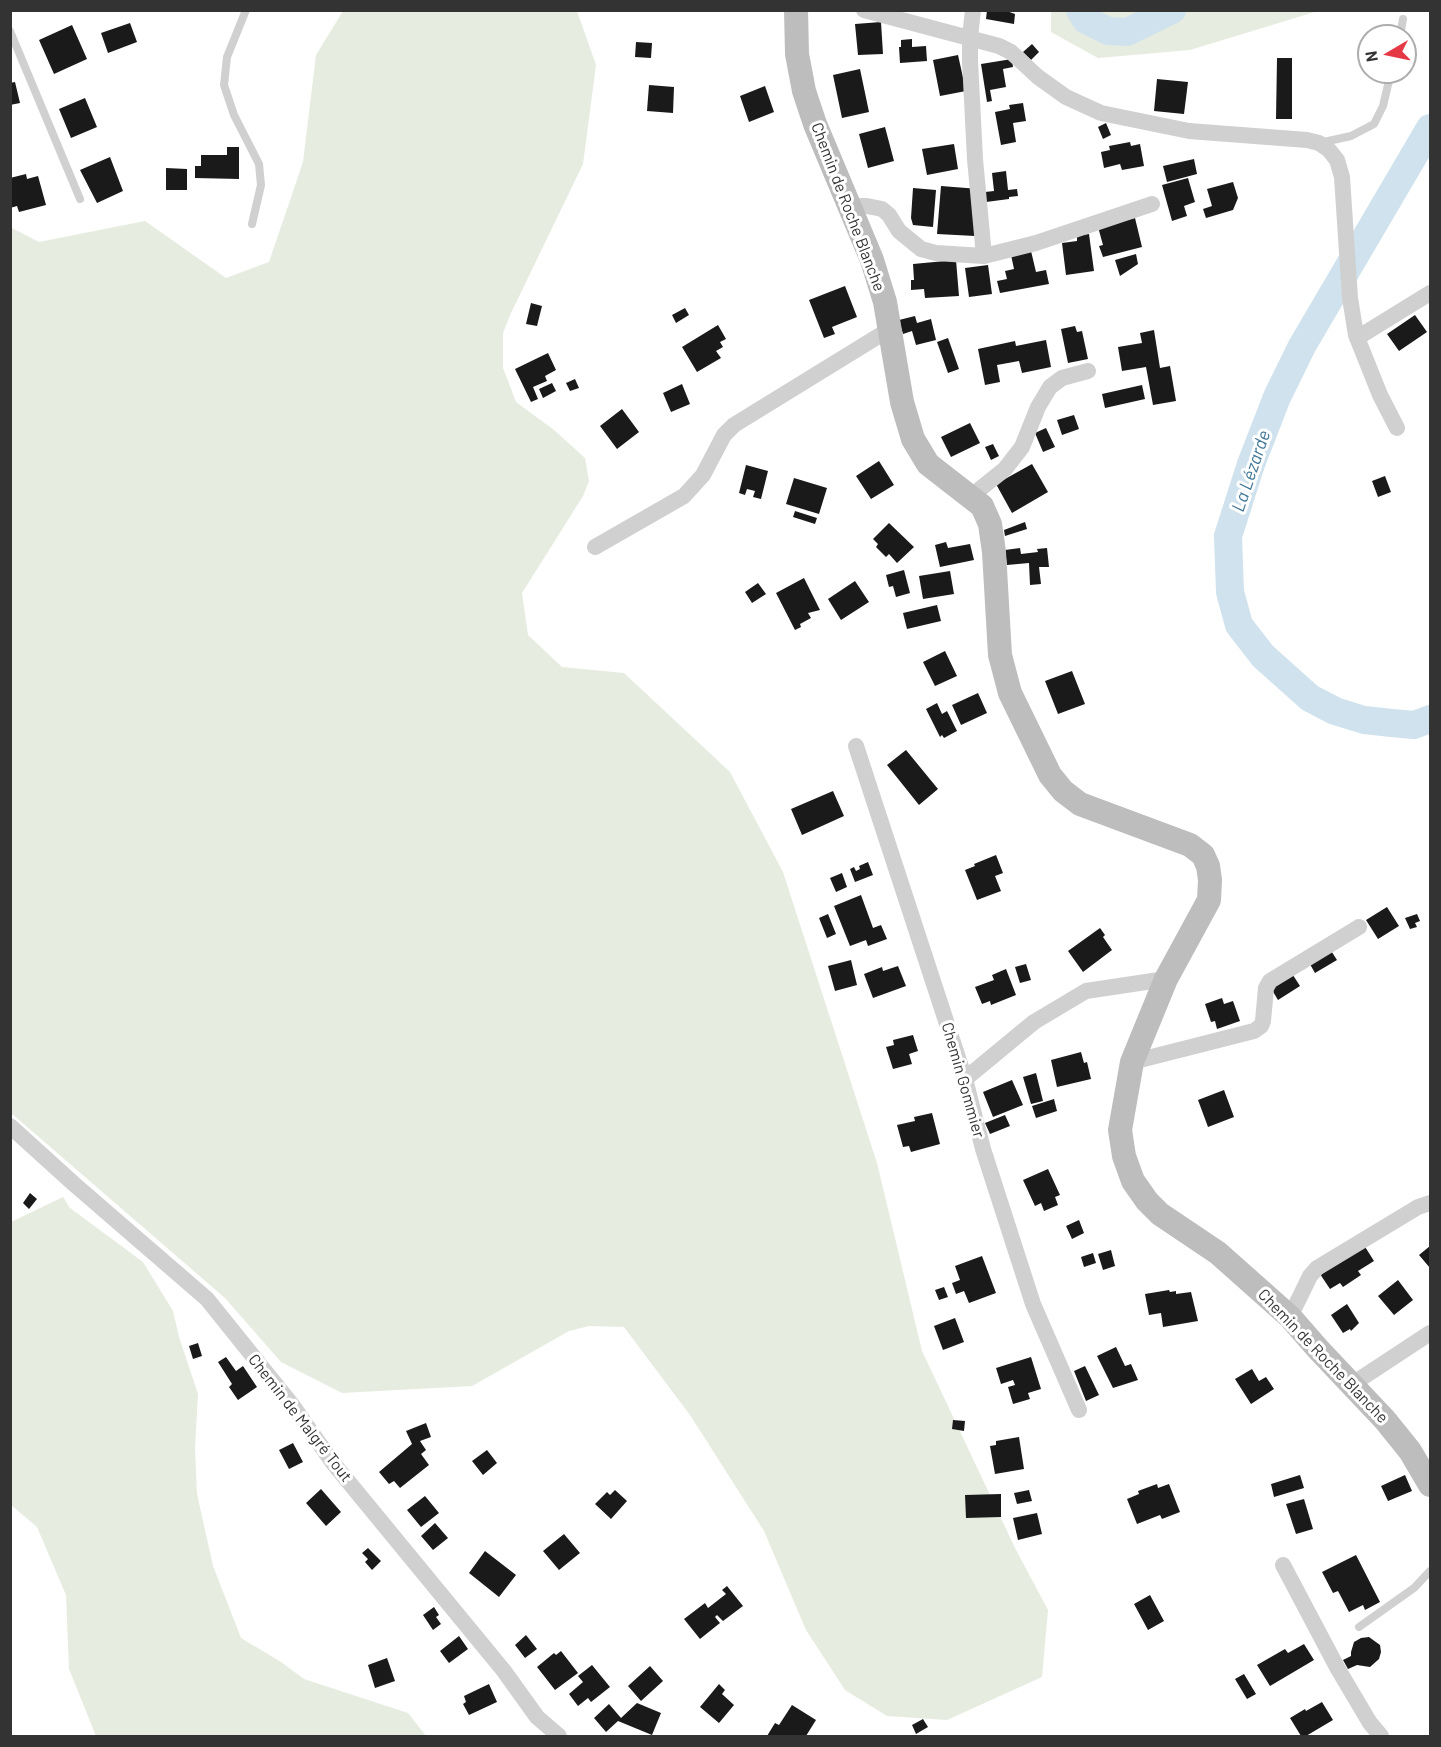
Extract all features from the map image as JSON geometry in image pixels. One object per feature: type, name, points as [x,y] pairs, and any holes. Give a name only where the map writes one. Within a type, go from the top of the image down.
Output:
[{"type":"main road","name":"Chemin de Roche Blanche","points":[[796,10],[797,54],[804,91],[815,124],[872,260],[885,302],[902,402],[913,439],[928,464],[982,506],[990,524],[994,552],[1000,655],[1010,693],[1050,774],[1063,791],[1080,804],[1190,845],[1203,855],[1208,866],[1209,900],[1166,979],[1132,1062],[1120,1130],[1124,1156],[1133,1181],[1147,1201],[1160,1214],[1218,1253],[1290,1317],[1385,1420],[1410,1451],[1431,1485]]},
{"type":"street","points":[[864,10],[999,46],[1011,52],[1038,77],[1066,97],[1101,112],[1189,131],[1307,140],[1319,143],[1329,150],[1338,160],[1342,177],[1350,298],[1357,338],[1380,395],[1397,428]]},
{"type":"street","points":[[973,10],[970,37],[975,159],[984,256]]},
{"type":"street","points":[[848,206],[882,209],[889,215],[899,231],[921,249],[936,253],[984,256],[1036,243],[1152,204]]},
{"type":"street","points":[[1357,338],[1431,293]]},
{"type":"street","points":[[595,547],[684,496],[703,475],[724,435],[734,425],[890,330]]},
{"type":"street","points":[[973,499],[981,489],[1005,469],[1022,447],[1038,407],[1050,387],[1062,378],[1088,371]]},
{"type":"street","name":"Chemin Gommier","points":[[856,746],[965,1079],[983,1149],[1033,1304],[1079,1410]]},
{"type":"street","points":[[1132,1062],[1254,1031],[1261,1026],[1263,1021],[1266,988],[1270,981],[1359,927]]},
{"type":"street","points":[[965,1079],[1035,1022],[1086,991],[1166,979]]},
{"type":"street","name":"Chemin de Malgré Tout","points":[[10,1126],[207,1299],[293,1406],[333,1463],[504,1671],[537,1717],[559,1737]]},
{"type":"street","points":[[1290,1317],[1310,1276],[1317,1268],[1418,1207],[1431,1203]]},
{"type":"street","points":[[1351,1385],[1431,1333]]},
{"type":"street","points":[[1283,1565],[1343,1677],[1370,1723],[1381,1737]]},
{"type":"lane","points":[[246,10],[227,57],[224,85],[234,115],[259,164],[261,185],[252,224]]},
{"type":"lane","points":[[1402,24],[1403,19]]},
{"type":"lane","points":[[10,31],[80,199]]},
{"type":"lane","points":[[1319,143],[1351,136],[1374,124],[1383,106],[1388,84]]},
{"type":"lane","points":[[1359,1627],[1414,1588],[1431,1571]]},
{"type":"shaded area","points":[[1051,10],[1318,11],[1190,50],[1098,58],[1051,32]]},
{"type":"shaded area","points":[[343,11],[577,11],[596,65],[583,164],[503,333],[503,368],[516,402],[554,430],[585,458],[589,481],[583,496],[522,593],[528,635],[562,667],[624,673],[730,772],[783,872],[877,1163],[922,1351],[1016,1550],[1048,1610],[1042,1677],[947,1720],[887,1716],[845,1690],[806,1630],[764,1531],[690,1415],[624,1327],[589,1326],[569,1331],[472,1386],[342,1393],[281,1362],[225,1298],[11,1113],[10,227],[39,242],[145,221],[226,278],[269,262],[303,162],[316,55]]},
{"type":"shaded area","points":[[63,1197],[70,1208],[143,1262],[173,1311],[198,1394],[195,1448],[197,1494],[213,1566],[241,1638],[304,1679],[408,1713],[426,1736],[96,1736],[69,1669],[66,1595],[37,1527],[11,1505],[11,1222]]},
{"type":"building","points":[[987,10],[1004,10],[1015,14],[1014,24],[986,19]]},
{"type":"building","points":[[881,22],[883,54],[858,55],[855,24]]},
{"type":"building","points":[[130,23],[137,42],[108,53],[101,33]]},
{"type":"building","points":[[72,25],[87,59],[54,74],[39,40]]},
{"type":"building","points":[[912,39],[912,47],[926,46],[927,61],[900,63],[901,40]]},
{"type":"building","points":[[636,42],[652,43],[651,58],[635,57]]},
{"type":"building","points":[[1032,44],[1039,52],[1031,60],[1023,52]]},
{"type":"building","points":[[958,55],[966,91],[940,96],[933,60]]},
{"type":"building","points":[[1277,58],[1292,58],[1292,119],[1276,119]]},
{"type":"building","points":[[1012,59],[1013,67],[1003,69],[1006,87],[990,90],[992,101],[987,102],[981,64]]},
{"type":"building","points":[[860,69],[869,112],[842,118],[833,75]]},
{"type":"building","points":[[1157,79],[1188,82],[1184,114],[1154,111]]},
{"type":"building","points":[[15,82],[20,103],[10,105],[10,83]]},
{"type":"building","points":[[649,85],[674,87],[673,113],[647,111]]},
{"type":"building","points":[[765,86],[774,112],[749,122],[740,96]]},
{"type":"building","points":[[85,98],[97,127],[71,138],[59,109]]},
{"type":"building","points":[[1023,103],[1026,121],[1013,123],[1016,142],[1001,145],[995,112],[1010,109],[1009,105]]},
{"type":"building","points":[[1106,123],[1111,135],[1103,139],[1098,127]]},
{"type":"building","points":[[885,127],[894,161],[868,168],[859,134]]},
{"type":"building","points":[[1130,142],[1131,146],[1140,144],[1144,166],[1122,170],[1120,164],[1104,168],[1101,152],[1110,150],[1109,146]]},
{"type":"building","points":[[954,144],[958,169],[927,175],[922,149]]},
{"type":"building","points":[[227,147],[239,147],[239,179],[195,178],[195,166],[201,166],[201,155],[227,155]]},
{"type":"building","points":[[110,157],[123,191],[97,203],[80,170]]},
{"type":"building","points":[[1194,159],[1197,174],[1167,182],[1163,166]]},
{"type":"building","points":[[166,168],[187,169],[187,190],[166,190]]},
{"type":"building","points":[[1006,171],[1008,190],[1017,189],[1018,196],[986,202],[985,192],[994,191],[992,173]]},
{"type":"building","points":[[26,174],[27,179],[38,176],[46,205],[19,212],[17,206],[10,208],[10,178]]},
{"type":"building","points":[[1188,178],[1195,202],[1184,206],[1187,216],[1172,221],[1162,185]]},
{"type":"building","points":[[1233,182],[1238,198],[1233,210],[1206,218],[1203,209],[1212,206],[1207,189]]},
{"type":"building","points":[[941,186],[979,189],[975,236],[937,234]]},
{"type":"building","points":[[913,188],[936,190],[933,227],[913,225],[911,218]]},
{"type":"building","points":[[1135,218],[1142,247],[1103,257],[1099,246],[1103,245],[1098,227]]},
{"type":"building","points":[[1089,234],[1094,271],[1066,275],[1062,243],[1077,241],[1077,236]]},
{"type":"building","points":[[1031,251],[1036,272],[1046,270],[1049,284],[1000,293],[997,281],[1007,279],[1005,271],[1014,269],[1011,255]]},
{"type":"building","points":[[1136,254],[1138,264],[1120,276],[1115,260]]},
{"type":"building","points":[[956,260],[959,296],[925,298],[924,289],[911,290],[911,280],[914,280],[913,264]]},
{"type":"building","points":[[988,265],[992,294],[969,297],[965,268]]},
{"type":"building","points":[[845,286],[857,317],[832,327],[835,334],[824,338],[809,300]]},
{"type":"building","points":[[531,303],[542,306],[537,326],[526,324]]},
{"type":"building","points":[[685,308],[689,315],[676,323],[672,315]]},
{"type":"building","points":[[1415,315],[1427,332],[1399,351],[1387,334]]},
{"type":"building","points":[[915,316],[917,323],[931,319],[936,340],[916,345],[912,331],[903,334],[899,320]]},
{"type":"building","points":[[718,325],[726,339],[720,342],[723,347],[716,351],[721,358],[697,372],[682,347]]},
{"type":"building","points":[[1075,326],[1077,332],[1082,331],[1088,359],[1068,363],[1061,329]]},
{"type":"building","points":[[1154,330],[1160,368],[1170,366],[1176,401],[1153,405],[1146,367],[1122,371],[1118,347],[1142,343],[1140,333]]},
{"type":"building","points":[[948,338],[959,369],[948,373],[937,342]]},
{"type":"building","points":[[1046,340],[1051,367],[1022,373],[1019,361],[997,365],[1000,382],[985,385],[978,349],[1015,341],[1016,346]]},
{"type":"building","points":[[548,353],[556,370],[545,376],[547,381],[533,387],[538,399],[531,402],[515,369]]},
{"type":"building","points":[[575,379],[579,388],[570,391],[566,383]]},
{"type":"building","points":[[552,383],[556,391],[543,398],[539,389]]},
{"type":"building","points":[[682,384],[690,404],[671,412],[663,393]]},
{"type":"building","points":[[1142,385],[1145,399],[1105,408],[1102,394]]},
{"type":"building","points":[[622,409],[639,432],[617,449],[600,426]]},
{"type":"building","points":[[1074,415],[1079,429],[1062,435],[1057,420]]},
{"type":"building","points":[[970,423],[980,443],[951,457],[941,437]]},
{"type":"building","points":[[1046,428],[1055,447],[1043,452],[1035,433]]},
{"type":"building","points":[[993,444],[999,456],[991,460],[985,447]]},
{"type":"building","points":[[879,461],[894,485],[871,499],[856,476]]},
{"type":"building","points":[[1032,464],[1048,492],[1012,513],[996,484]]},
{"type":"building","points":[[746,465],[768,471],[761,499],[753,497],[755,491],[747,489],[745,495],[739,493]]},
{"type":"building","points":[[1385,476],[1391,492],[1378,497],[1372,481]]},
{"type":"building","points":[[794,478],[827,488],[819,514],[786,504]]},
{"type":"building","points":[[795,511],[817,518],[815,524],[793,517]]},
{"type":"building","points":[[1025,522],[1027,529],[1005,536],[1004,530]]},
{"type":"building","points":[[889,523],[914,547],[897,563],[889,554],[886,557],[876,547],[878,544],[873,539]]},
{"type":"building","points":[[946,542],[948,548],[970,544],[974,560],[940,567],[935,545]]},
{"type":"building","points":[[1020,548],[1021,554],[1038,552],[1037,549],[1047,548],[1049,567],[1039,567],[1041,584],[1030,585],[1029,563],[1007,565],[1005,550]]},
{"type":"building","points":[[904,570],[910,593],[896,597],[893,586],[889,587],[886,575]]},
{"type":"building","points":[[950,571],[954,594],[923,599],[919,576]]},
{"type":"building","points":[[804,578],[820,610],[808,613],[811,618],[795,630],[776,593]]},
{"type":"building","points":[[855,581],[869,602],[841,620],[828,599]]},
{"type":"building","points":[[758,583],[766,594],[752,603],[745,592]]},
{"type":"building","points":[[937,605],[941,621],[907,629],[903,613]]},
{"type":"building","points":[[945,651],[957,676],[935,686],[923,662]]},
{"type":"building","points":[[1072,671],[1085,704],[1058,714],[1045,681]]},
{"type":"building","points":[[978,693],[987,713],[961,725],[952,705]]},
{"type":"building","points":[[937,703],[942,714],[947,711],[957,731],[944,738],[942,735],[940,737],[926,709]]},
{"type":"building","points":[[906,750],[938,789],[919,805],[887,765]]},
{"type":"building","points":[[833,791],[844,816],[802,835],[791,809]]},
{"type":"building","points":[[996,855],[1003,873],[995,876],[1001,891],[977,900],[965,870]]},
{"type":"building","points":[[868,862],[873,875],[855,882],[850,869],[854,867],[856,871],[860,869],[859,866]]},
{"type":"building","points":[[842,873],[847,887],[836,892],[830,878]]},
{"type":"building","points":[[861,895],[873,928],[881,925],[887,939],[868,946],[866,940],[850,946],[834,906]]},
{"type":"building","points":[[1387,907],[1399,926],[1378,939],[1366,920]]},
{"type":"building","points":[[828,914],[836,934],[827,938],[819,918]]},
{"type":"building","points":[[1417,914],[1420,921],[1415,923],[1417,927],[1410,929],[1405,918]]},
{"type":"building","points":[[1100,928],[1112,950],[1083,972],[1068,951]]},
{"type":"building","points":[[1328,946],[1337,960],[1315,973],[1307,959]]},
{"type":"building","points":[[851,960],[857,985],[835,991],[828,966]]},
{"type":"building","points":[[1026,964],[1031,980],[1020,983],[1015,967]]},
{"type":"building","points":[[898,966],[906,986],[873,998],[864,974],[882,967],[883,971]]},
{"type":"building","points":[[1006,969],[1016,995],[991,1005],[990,1001],[982,1004],[975,987],[994,980],[992,975]]},
{"type":"building","points":[[1291,972],[1300,986],[1278,1000],[1269,985]]},
{"type":"building","points":[[1222,998],[1224,1004],[1233,1001],[1240,1021],[1217,1029],[1215,1021],[1211,1022],[1205,1004]]},
{"type":"building","points":[[913,1035],[918,1051],[909,1054],[912,1064],[893,1069],[886,1047],[894,1045],[893,1040]]},
{"type":"building","points":[[1081,1052],[1084,1063],[1087,1062],[1091,1079],[1057,1087],[1051,1060]]},
{"type":"building","points":[[1036,1073],[1043,1101],[1031,1104],[1023,1077]]},
{"type":"building","points":[[1012,1080],[1023,1105],[993,1117],[983,1092]]},
{"type":"building","points":[[1224,1090],[1234,1117],[1208,1127],[1198,1100]]},
{"type":"building","points":[[1054,1099],[1057,1111],[1036,1118],[1032,1106]]},
{"type":"building","points":[[932,1113],[940,1144],[911,1152],[909,1146],[903,1147],[897,1125],[915,1121],[914,1117]]},
{"type":"building","points":[[1005,1115],[1010,1126],[990,1134],[985,1123]]},
{"type":"building","points":[[1048,1169],[1060,1195],[1055,1197],[1058,1205],[1044,1211],[1041,1203],[1035,1206],[1023,1180]]},
{"type":"building","points":[[30,1193],[37,1199],[29,1209],[23,1203]]},
{"type":"building","points":[[1079,1220],[1084,1233],[1072,1239],[1066,1226]]},
{"type":"building","points":[[1362,1242],[1374,1261],[1358,1271],[1361,1275],[1343,1287],[1340,1283],[1330,1289],[1318,1271]]},
{"type":"building","points":[[1430,1246],[1430,1268],[1419,1255]]},
{"type":"building","points":[[1111,1250],[1115,1266],[1103,1270],[1098,1254]]},
{"type":"building","points":[[1093,1253],[1096,1263],[1084,1267],[1081,1257]]},
{"type":"building","points":[[982,1256],[996,1293],[969,1303],[964,1291],[956,1294],[952,1283],[960,1280],[955,1266]]},
{"type":"building","points":[[1398,1280],[1413,1300],[1394,1315],[1378,1296]]},
{"type":"building","points":[[944,1287],[948,1297],[939,1300],[935,1290]]},
{"type":"building","points":[[1169,1290],[1170,1292],[1176,1291],[1176,1294],[1191,1292],[1198,1321],[1163,1327],[1161,1313],[1149,1315],[1145,1294]]},
{"type":"building","points":[[1347,1304],[1359,1323],[1351,1331],[1350,1329],[1343,1333],[1331,1315]]},
{"type":"building","points":[[955,1318],[964,1342],[943,1350],[934,1326]]},
{"type":"building","points":[[198,1343],[202,1356],[193,1359],[189,1346]]},
{"type":"building","points":[[1116,1347],[1125,1366],[1131,1364],[1138,1380],[1113,1388],[1097,1356]]},
{"type":"building","points":[[226,1357],[236,1371],[243,1366],[257,1387],[238,1400],[229,1387],[232,1384],[218,1362]]},
{"type":"building","points":[[1031,1357],[1041,1389],[1028,1393],[1030,1399],[1013,1404],[1008,1387],[1015,1385],[1013,1380],[1001,1384],[996,1368]]},
{"type":"building","points":[[1085,1366],[1099,1395],[1086,1401],[1074,1371]]},
{"type":"building","points":[[1252,1369],[1259,1381],[1266,1377],[1274,1389],[1251,1404],[1235,1379]]},
{"type":"building","points":[[953,1420],[965,1421],[964,1431],[952,1429]]},
{"type":"building","points":[[426,1423],[431,1437],[420,1441],[426,1450],[421,1454],[429,1465],[400,1488],[394,1481],[389,1484],[379,1472],[412,1444],[406,1431]]},
{"type":"building","points":[[1019,1437],[1024,1469],[995,1474],[990,1446],[996,1445],[996,1441]]},
{"type":"building","points":[[293,1443],[303,1462],[289,1469],[279,1450]]},
{"type":"building","points":[[487,1450],[497,1463],[483,1475],[472,1461]]},
{"type":"building","points":[[1300,1475],[1304,1488],[1274,1497],[1271,1484]]},
{"type":"building","points":[[1405,1475],[1412,1491],[1388,1501],[1381,1486]]},
{"type":"building","points":[[1157,1484],[1158,1488],[1169,1484],[1180,1512],[1162,1519],[1160,1515],[1137,1524],[1127,1499],[1139,1494],[1138,1491]]},
{"type":"building","points":[[321,1489],[341,1512],[326,1526],[306,1503]]},
{"type":"building","points":[[615,1490],[627,1501],[611,1519],[595,1504],[607,1492],[610,1495]]},
{"type":"building","points":[[1029,1490],[1032,1501],[1017,1504],[1014,1493]]},
{"type":"building","points":[[1001,1494],[1001,1517],[966,1518],[965,1495]]},
{"type":"building","points":[[425,1496],[439,1513],[421,1527],[407,1510]]},
{"type":"building","points":[[1304,1499],[1313,1529],[1296,1534],[1286,1504]]},
{"type":"building","points":[[1037,1513],[1042,1534],[1018,1540],[1013,1518]]},
{"type":"building","points":[[435,1523],[448,1538],[433,1550],[421,1536]]},
{"type":"building","points":[[564,1534],[580,1553],[559,1570],[543,1551]]},
{"type":"building","points":[[368,1548],[381,1561],[372,1570],[365,1562],[368,1559],[362,1553]]},
{"type":"building","points":[[485,1551],[516,1575],[499,1597],[469,1573]]},
{"type":"building","points":[[1356,1555],[1380,1602],[1365,1610],[1363,1605],[1349,1612],[1338,1591],[1333,1593],[1322,1572]]},
{"type":"building","points":[[727,1586],[743,1606],[723,1621],[717,1615],[715,1617],[720,1623],[700,1639],[684,1619],[705,1603],[708,1608],[726,1594],[722,1590]]},
{"type":"building","points":[[1150,1595],[1164,1621],[1148,1630],[1134,1604]]},
{"type":"building","points":[[434,1607],[439,1615],[436,1617],[441,1624],[433,1630],[423,1615]]},
{"type":"building","points":[[526,1635],[537,1649],[525,1658],[515,1645]]},
{"type":"building","points":[[459,1636],[468,1649],[449,1663],[440,1651]]},
{"type":"building","points":[[1369,1637],[1380,1645],[1379,1659],[1370,1667],[1357,1665],[1348,1669],[1343,1660],[1351,1656],[1354,1642]]},
{"type":"building","points":[[1304,1644],[1314,1660],[1270,1686],[1257,1665],[1285,1649],[1288,1653]]},
{"type":"building","points":[[561,1651],[578,1673],[555,1690],[537,1667],[554,1653],[556,1655]]},
{"type":"building","points":[[387,1658],[395,1681],[375,1688],[368,1665]]},
{"type":"building","points":[[592,1665],[610,1687],[591,1702],[588,1698],[578,1706],[569,1694],[583,1682],[578,1676]]},
{"type":"building","points":[[650,1666],[663,1681],[641,1701],[628,1686]]},
{"type":"building","points":[[1244,1674],[1256,1694],[1247,1699],[1235,1679]]},
{"type":"building","points":[[489,1684],[497,1702],[469,1715],[463,1704],[466,1702],[464,1696]]},
{"type":"building","points":[[719,1684],[725,1690],[722,1694],[734,1705],[719,1723],[700,1707]]},
{"type":"building","points":[[1322,1702],[1333,1720],[1306,1736],[1301,1736],[1290,1718]]},
{"type":"building","points":[[637,1703],[661,1713],[652,1735],[618,1721],[606,1732],[594,1718],[609,1704],[621,1718]]},
{"type":"building","points":[[792,1705],[816,1720],[806,1736],[767,1736],[775,1723],[779,1725]]},
{"type":"building","points":[[923,1719],[928,1727],[916,1734],[912,1725]]},
{"type":"waterway","name":"La Lézarde","points":[[1080,10],[1086,20],[1108,31],[1127,32],[1172,10]]},
{"type":"waterway","name":"La Lézarde","points":[[1430,128],[1302,346],[1277,397],[1251,464],[1228,536],[1230,592],[1239,625],[1263,656],[1310,698],[1335,711],[1364,720],[1414,725],[1430,719]]}]
